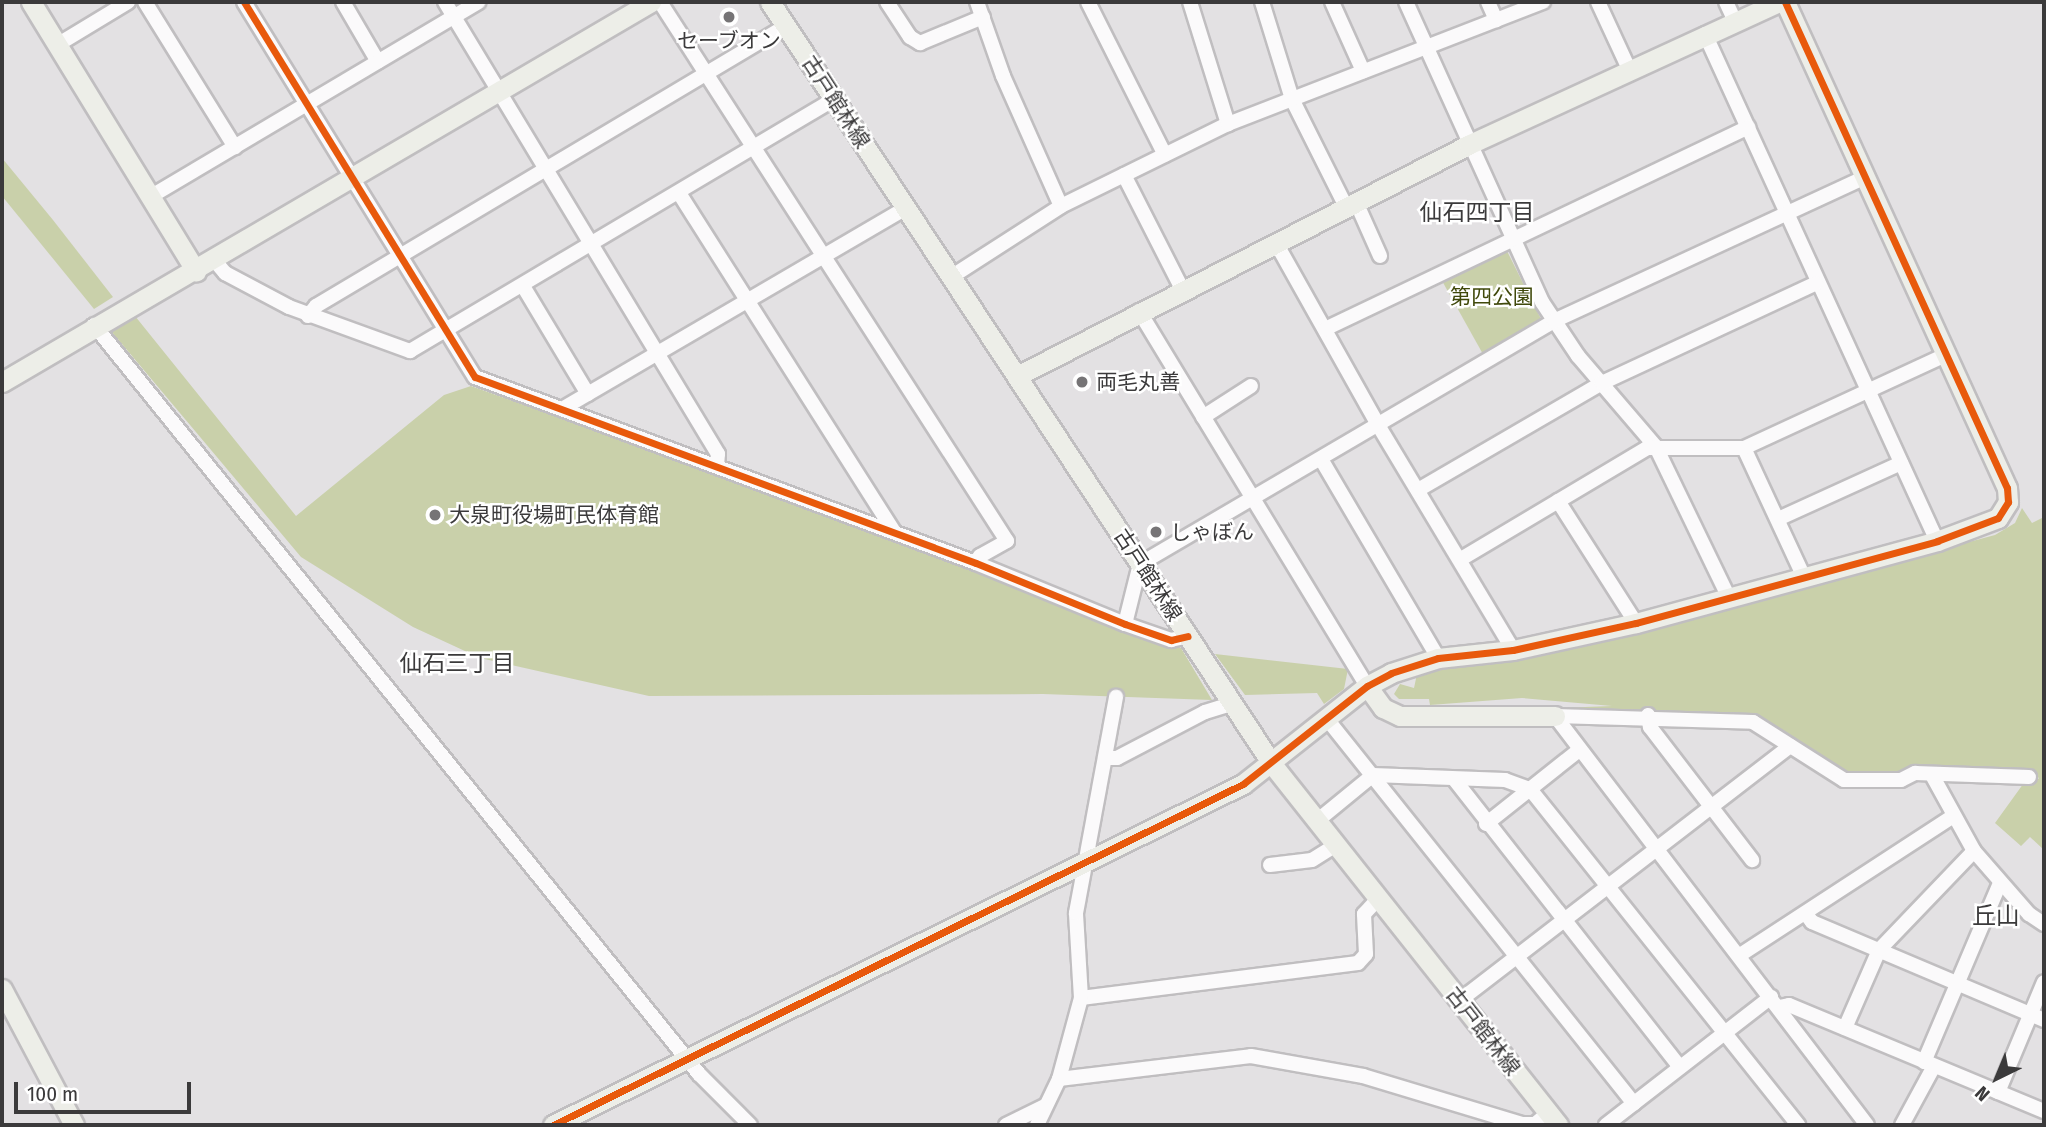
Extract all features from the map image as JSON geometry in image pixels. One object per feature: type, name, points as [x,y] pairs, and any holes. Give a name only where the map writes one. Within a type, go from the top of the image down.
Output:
[{"type":"street","points":[[31,2],[196,271]]},
{"type":"street","points":[[57,45],[128,2]]},
{"type":"street","points":[[145,2],[235,147]]},
{"type":"street","points":[[244,2],[305,106],[475,377],[976,563],[1125,624],[1171,639],[1188,636]]},
{"type":"street","points":[[343,2],[378,62]]},
{"type":"street","points":[[444,2],[718,454],[717,466]]},
{"type":"street","points":[[150,197],[479,2]]},
{"type":"street","points":[[2,382],[93,326],[215,261],[651,2]]},
{"type":"street","points":[[660,2],[1007,541],[980,556],[976,563]]},
{"type":"street","name":"古戸館林線","points":[[770,2],[1272,764],[1553,1119]]},
{"type":"street","points":[[887,2],[910,37],[920,43],[983,17]]},
{"type":"street","points":[[977,2],[1003,76],[1061,206]]},
{"type":"street","points":[[1088,2],[1165,155]]},
{"type":"street","points":[[1190,2],[1227,124]]},
{"type":"street","points":[[1262,2],[1292,99],[1380,256]]},
{"type":"street","points":[[1332,2],[1363,71]]},
{"type":"street","points":[[1406,2],[1468,145],[1554,321],[1656,447],[1729,598]]},
{"type":"street","points":[[1488,2],[1496,20]]},
{"type":"street","points":[[951,277],[1061,206],[1227,124],[1544,2]]},
{"type":"street","points":[[1598,2],[1629,69]]},
{"type":"street","points":[[1726,2],[1735,21]]},
{"type":"street","points":[[1017,376],[1139,311],[1468,145],[1779,2]]},
{"type":"street","points":[[553,1125],[1243,784],[1272,764],[1367,686],[1438,658],[1513,650],[1636,623],[1937,541],[1992,523],[2008,502],[2007,488],[1785,2]]},
{"type":"street","points":[[308,316],[400,256],[786,26]]},
{"type":"street","points":[[1705,34],[1816,283],[1937,541]]},
{"type":"street","points":[[215,261],[225,273],[308,316],[410,351],[447,332],[834,99]]},
{"type":"street","points":[[1325,329],[1511,237],[1748,127]]},
{"type":"street","points":[[1124,175],[1182,289]]},
{"type":"street","points":[[1125,624],[1140,564],[1554,321],[1865,177]]},
{"type":"street","points":[[679,192],[894,533]]},
{"type":"street","points":[[562,409],[906,208]]},
{"type":"street","points":[[1276,243],[1378,425],[1461,559],[1513,650]]},
{"type":"street","points":[[1418,490],[1602,383],[1816,283]]},
{"type":"street","points":[[523,286],[587,394]]},
{"type":"street","points":[[1139,311],[1367,686],[1383,708],[1400,716],[1648,715],[1752,722],[1844,780],[1932,775],[2029,777]]},
{"type":"street","points":[[93,326],[687,1059],[750,1125]]},
{"type":"street","points":[[1461,559],[1656,447],[1744,448],[1947,354]]},
{"type":"street","points":[[1203,417],[1251,386]]},
{"type":"street","points":[[1744,448],[1804,577]]},
{"type":"street","points":[[1321,458],[1438,658]]},
{"type":"street","points":[[1778,519],[1902,463]]},
{"type":"street","points":[[1558,501],[1636,623]]},
{"type":"street","points":[[1037,1125],[1059,1079],[1081,998],[1076,913],[1088,861],[1116,697]]},
{"type":"street","points":[[1107,758],[1117,758],[1205,712],[1232,704]]},
{"type":"street","points":[[1648,715],[1650,727],[1752,860]]},
{"type":"street","points":[[1555,716],[1578,750],[1740,955],[1867,1125]]},
{"type":"street","points":[[1327,719],[1634,1103]]},
{"type":"street","points":[[1459,1001],[1654,847],[1790,746]]},
{"type":"street","points":[[1486,824],[1578,750]]},
{"type":"street","points":[[1317,821],[1373,775],[1505,780],[1530,789],[1798,1125]]},
{"type":"street","points":[[1932,775],[1974,850],[2000,883],[2044,925]]},
{"type":"street","points":[[1454,779],[1486,824],[1680,1067]]},
{"type":"street","points":[[1740,955],[1953,816]]},
{"type":"street","points":[[1270,865],[1311,860],[1336,845]]},
{"type":"street","points":[[1844,1028],[1879,950],[1974,850]]},
{"type":"street","points":[[1902,1125],[1929,1064],[1957,985],[2000,883]]},
{"type":"street","points":[[1081,998],[1358,963],[1366,954],[1364,914],[1378,899]]},
{"type":"street","points":[[1806,914],[1812,922],[2037,1017]]},
{"type":"street","points":[[1998,1092],[2037,1017],[2044,982]]},
{"type":"street","points":[[2,989],[74,1125]]},
{"type":"street","points":[[1606,1125],[1724,1033],[1775,1002],[1789,1005],[2044,1111]]},
{"type":"street","points":[[1059,1079],[1251,1056],[1363,1076],[1522,1124],[1553,1119]]},
{"type":"street","points":[[1006,1125],[1045,1106]]},
{"type":"green space","points":[[2,158],[113,297],[94,309],[2,196]]},
{"type":"green space","name":"第四公園","points":[[1505,247],[1542,321],[1484,356],[1441,279]]},
{"type":"green space","points":[[135,316],[296,516],[444,395],[471,386],[961,561],[1181,648],[1212,700],[1043,694],[649,696],[480,658],[413,627],[301,557],[111,331]]},
{"type":"green space","points":[[2022,508],[2032,523],[2044,517],[2044,850],[2030,837],[2021,846],[1995,823],[2026,780],[2033,784],[2039,778],[2024,769],[1917,766],[1900,774],[1849,775],[1751,716],[1558,708],[1612,706],[1522,698],[1430,705],[1429,699],[1399,699],[1394,694],[1400,684],[1414,688],[1417,674],[1584,646],[1995,535],[2015,523]]},
{"type":"green space","points":[[1215,654],[1348,669],[1344,689],[1324,704],[1317,693],[1245,695]]},
{"type":"cycle path","points":[[244,2],[475,377],[976,563],[1125,624],[1171,640],[1188,636]]},
{"type":"cycle path","points":[[553,1125],[1243,784],[1367,686],[1391,673],[1438,658],[1513,650],[1636,623],[1937,541],[1998,518],[2008,502],[2007,488],[1785,2]]},
{"type":"place","name":"セーブオン","points":[[729,17]]},
{"type":"place","name":"両毛丸善","points":[[1082,382]]},
{"type":"place","name":"大泉町役場町民体育館","points":[[435,515]]},
{"type":"place","name":"しゃぼん","points":[[1156,532]]},
{"type":"district","name":"仙石四丁目","points":[[1477,212]]},
{"type":"district","name":"仙石三丁目","points":[[457,663]]},
{"type":"district","name":"丘山","points":[[1996,917]]}]
